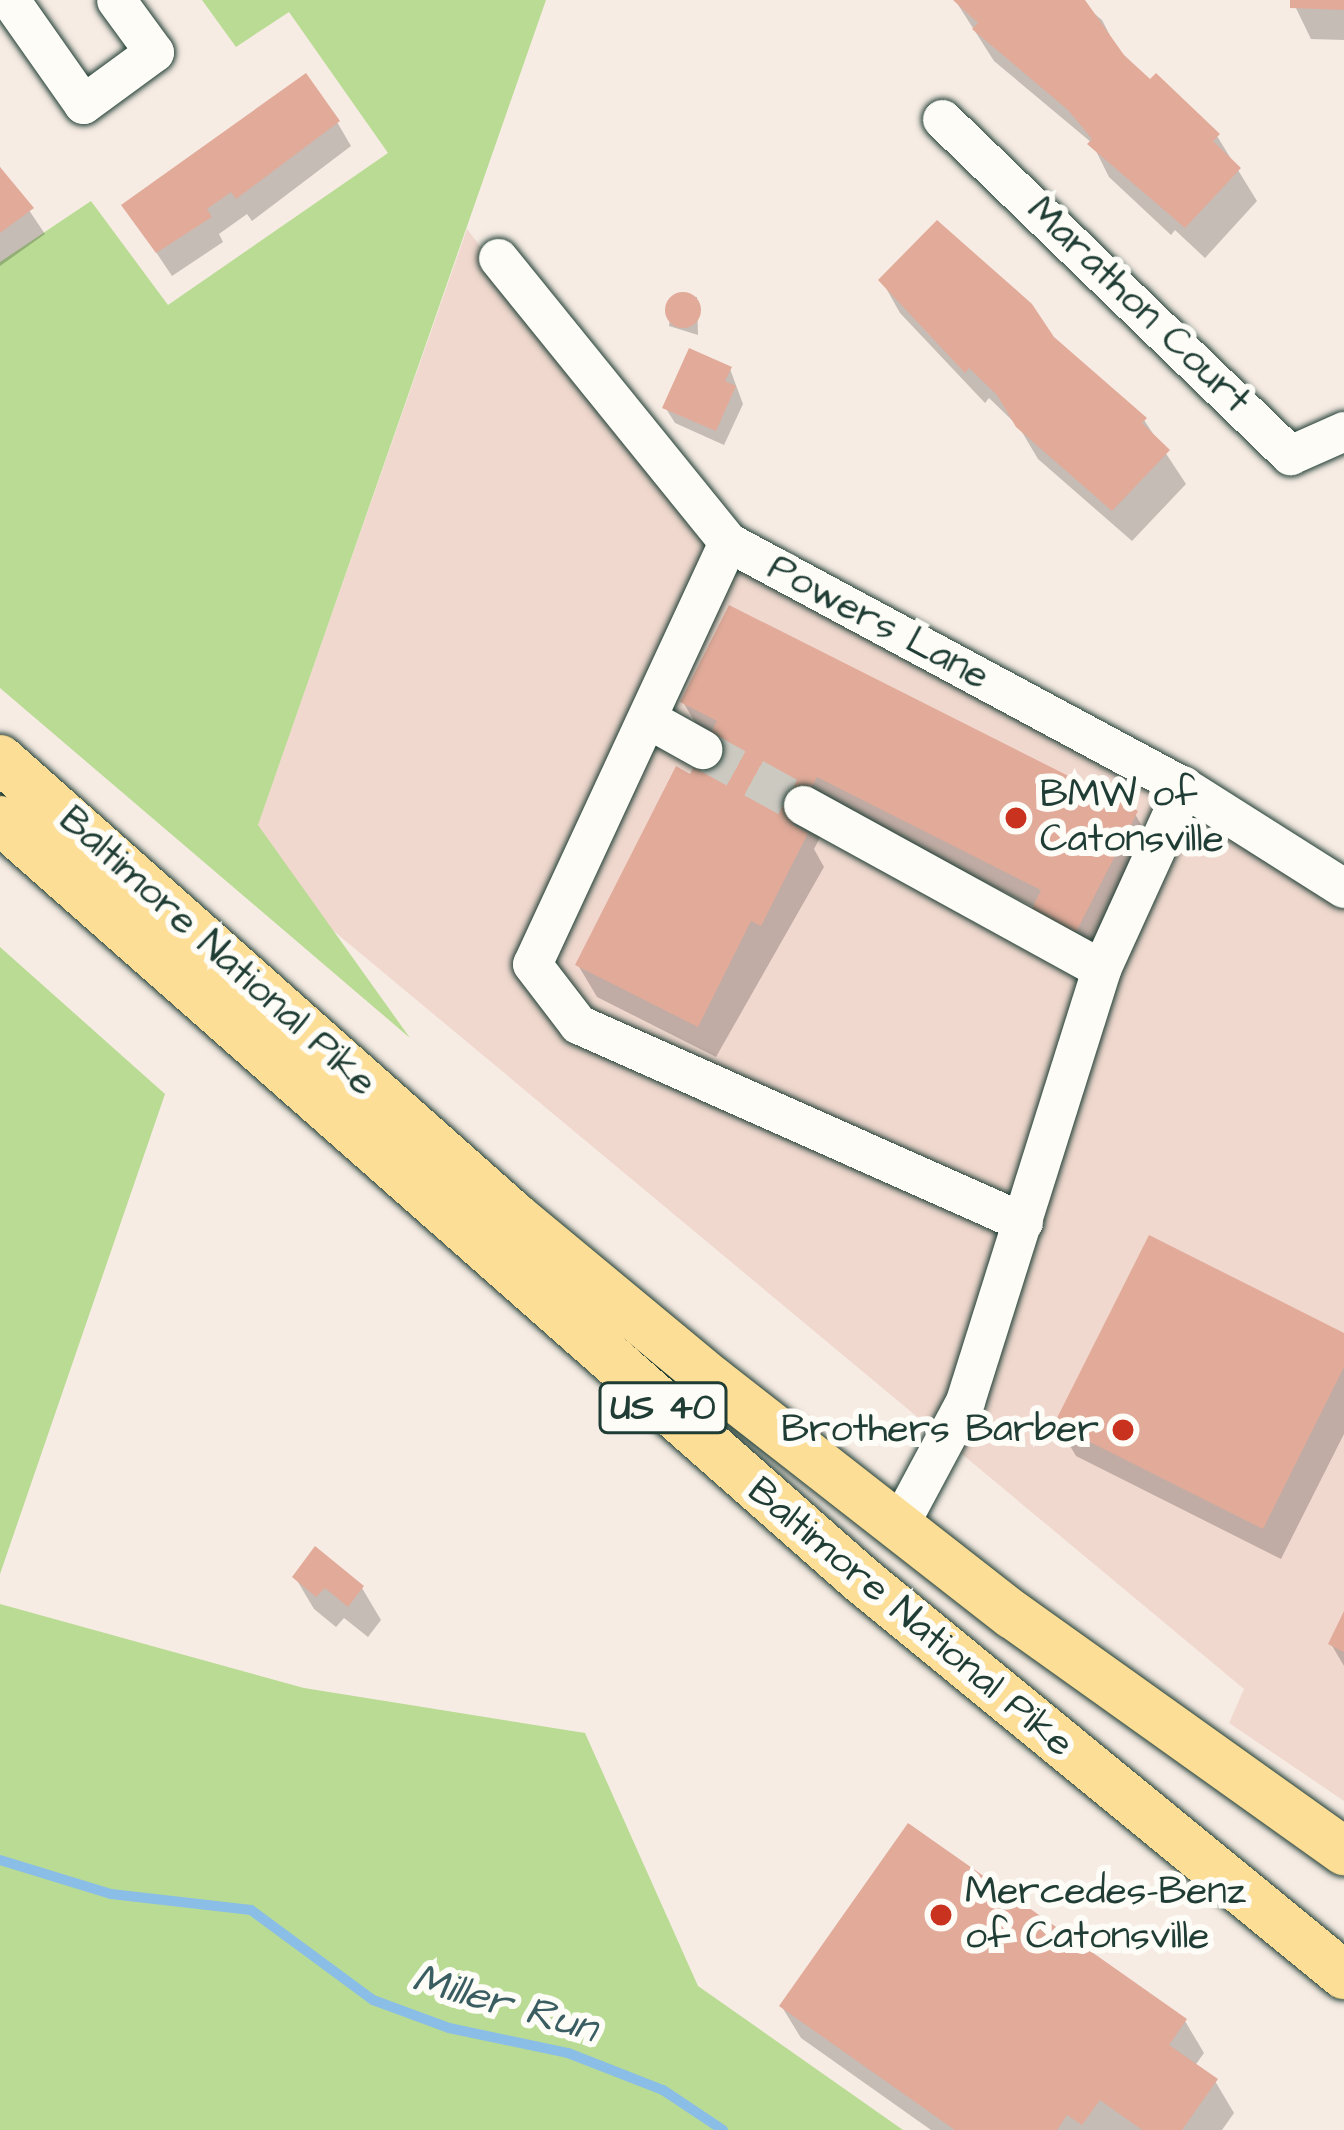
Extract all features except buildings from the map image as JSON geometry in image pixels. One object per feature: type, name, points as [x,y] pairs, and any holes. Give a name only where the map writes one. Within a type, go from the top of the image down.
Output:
[{"type":"main road","name":"Baltimore National Pike","points":[[0,759],[514,1216],[897,1528],[1344,1851]]},
{"type":"main road","name":"Baltimore National Pike","points":[[0,820],[863,1581],[1344,1975]]},
{"type":"street","points":[[10,0],[82,104],[154,52],[116,0]]},
{"type":"street","name":"Marathon Court","points":[[942,119],[1290,454],[1344,431]]},
{"type":"street","name":"Powers Lane","points":[[498,258],[728,542],[1184,787],[1344,888]]},
{"type":"street","points":[[728,542],[650,720],[532,964],[578,1024],[1023,1222]]},
{"type":"street","points":[[650,720],[702,749]]},
{"type":"street","points":[[897,1528],[965,1401],[1101,969],[1184,787]]},
{"type":"street","points":[[803,805],[1101,969]]},
{"type":"shaded area","points":[[467,229],[672,497],[1158,782],[1344,902],[1344,1801],[1229,1723],[1244,1689],[246,858]]},
{"type":"green space","points":[[202,0],[546,0],[258,825],[410,1038],[0,688],[0,262],[91,201],[168,305],[388,153],[289,12],[236,47]]},
{"type":"green space","points":[[0,947],[165,1094],[0,1574]]},
{"type":"green space","points":[[0,1604],[304,1688],[585,1733],[698,1986],[903,2130],[0,2130]]},
{"type":"waterway","name":"Miller Run","points":[[0,1860],[111,1894],[251,1910],[373,2000],[449,2028],[568,2053],[663,2090],[723,2130]]},
{"type":"tunnel","points":[[702,749],[803,805]]},
{"type":"place","name":"BMW of Catonsville","points":[[1016,818]]},
{"type":"place","name":"Brothers Barber","points":[[1123,1430]]},
{"type":"place","name":"Mercedes-Benz of Catonsville","points":[[941,1915]]}]
